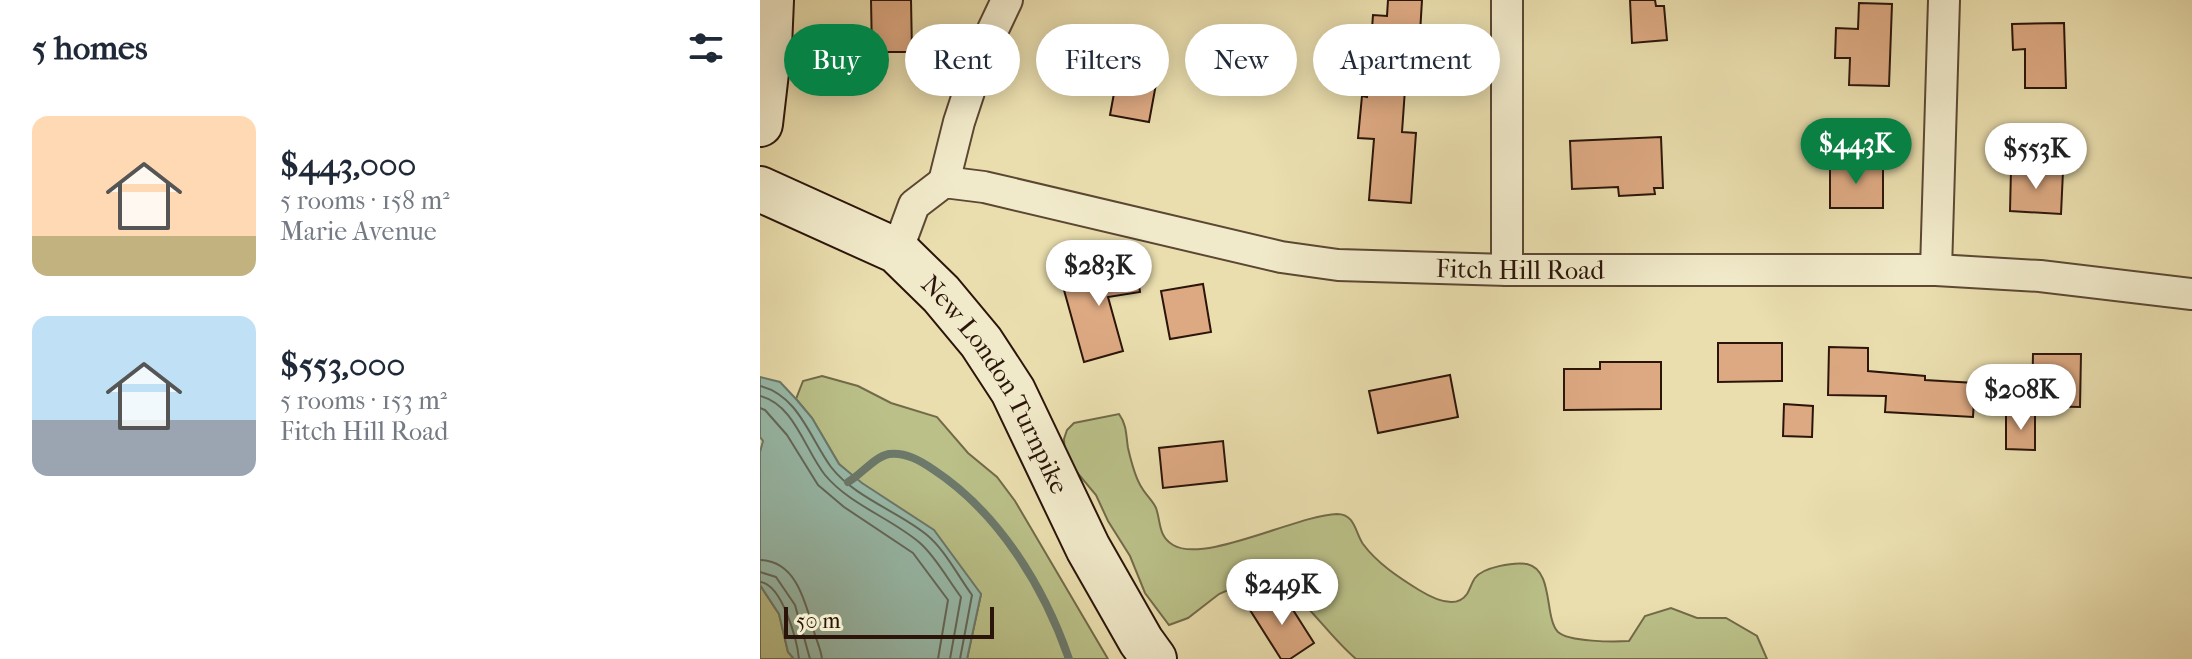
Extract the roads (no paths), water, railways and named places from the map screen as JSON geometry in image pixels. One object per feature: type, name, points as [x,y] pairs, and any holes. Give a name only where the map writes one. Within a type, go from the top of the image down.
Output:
[{"type":"main road","points":[[760,124],[771,0]]},
{"type":"main road","name":"New London Turnpike","points":[[760,189],[897,251],[941,294],[981,342],[1013,391],[1088,548],[1154,659]]},
{"type":"street","points":[[897,251],[914,205],[944,182],[981,55],[1007,0]]},
{"type":"street","points":[[1507,0],[1507,270]]},
{"type":"street","points":[[1936,270],[1944,0]]},
{"type":"street","name":"Fitch Hill Road","points":[[944,182],[984,187],[1281,257],[1338,265],[1507,270],[1936,270],[2040,276],[2192,294]]},
{"type":"water","points":[[760,377],[780,382],[796,399],[812,418],[839,464],[862,483],[934,530],[981,594],[967,659],[794,659],[788,652],[779,614],[760,585],[760,452],[763,441],[760,437]]},
{"type":"waterway","points":[[848,482],[878,459],[895,454],[919,460],[957,488],[999,530],[1016,554],[1046,605],[1069,659]]}]
